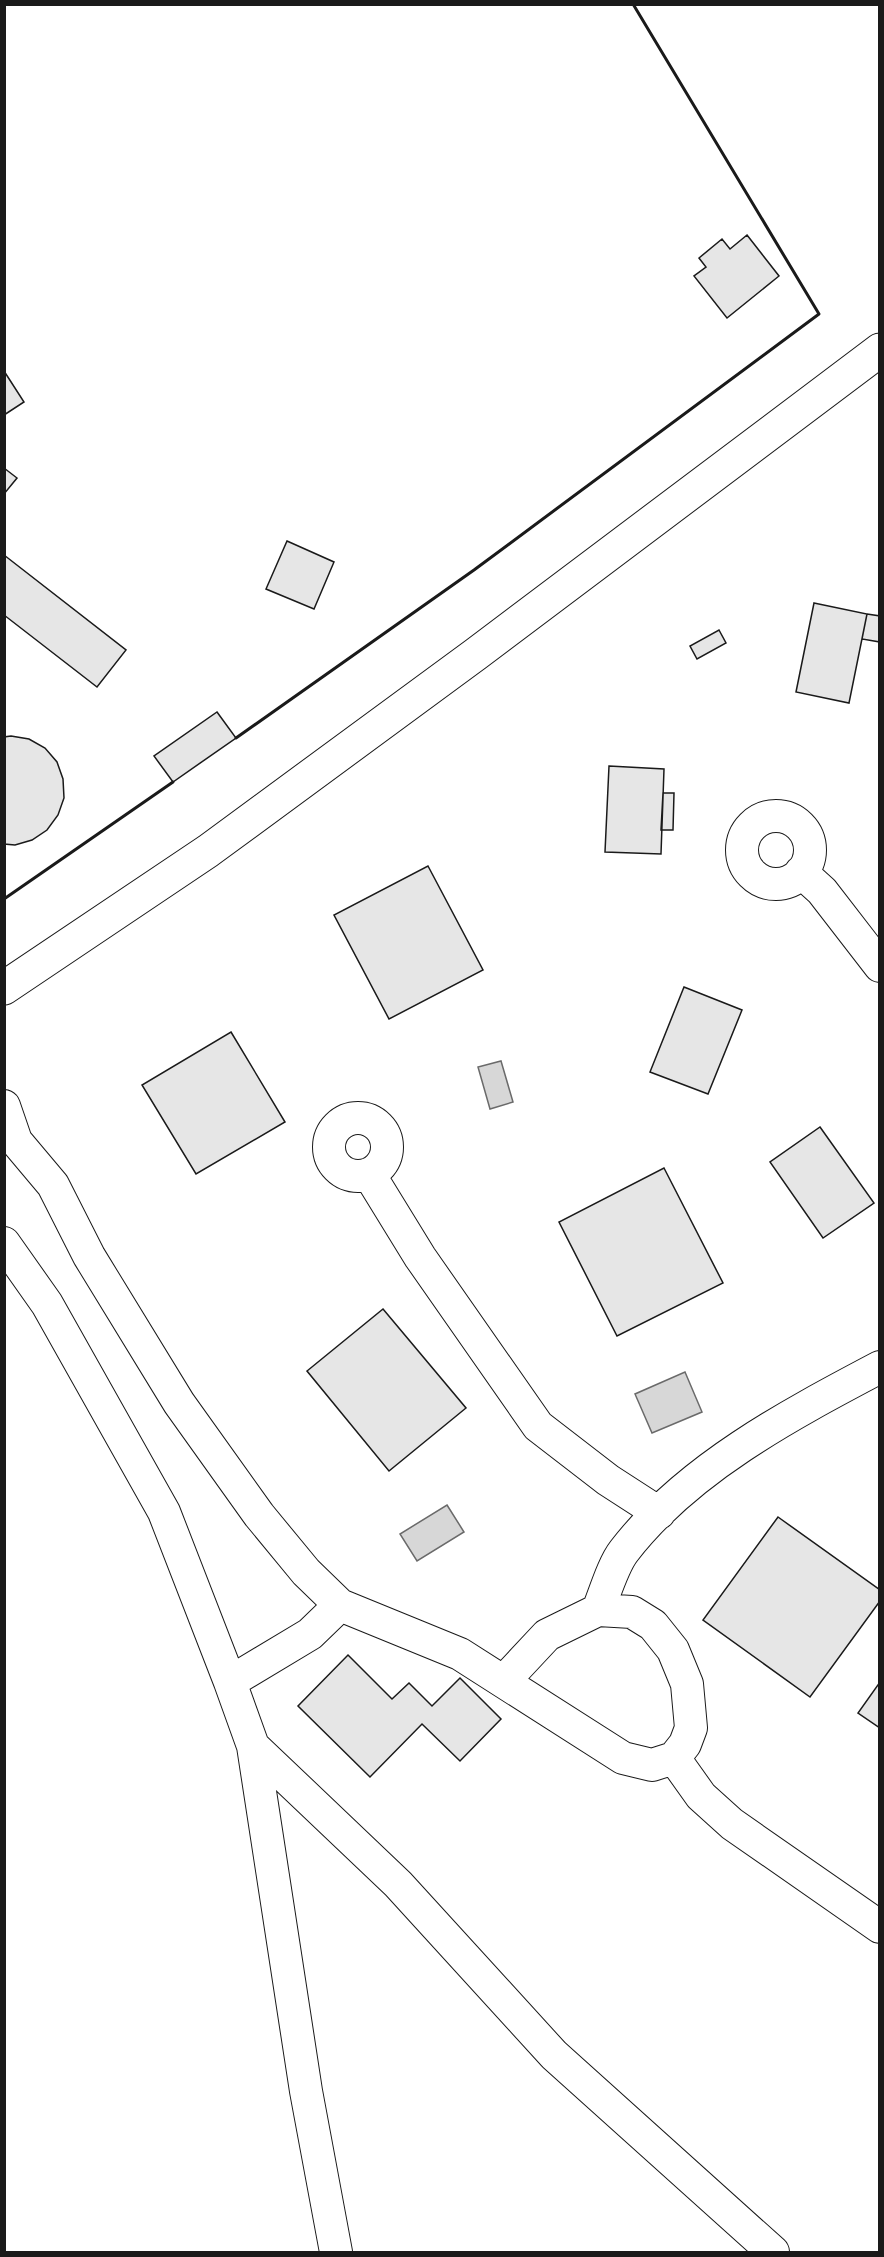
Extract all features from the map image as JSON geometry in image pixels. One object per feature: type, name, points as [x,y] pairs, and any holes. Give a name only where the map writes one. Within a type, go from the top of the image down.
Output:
[{"type":"street","points":[[4,988],[208,852],[476,654],[879,350]]},
{"type":"street","points":[[801,872],[822,891],[879,966]]},
{"type":"street","points":[[4,1106],[16,1141],[53,1185],[89,1256],[179,1403],[259,1515],[306,1572],[340,1605],[460,1654],[622,1758],[652,1765],[674,1758],[685,1744],[691,1728],[687,1684],[673,1650],[653,1625],[633,1612],[598,1610],[547,1635],[504,1681]]},
{"type":"street","points":[[369,1174],[420,1257],[538,1426],[608,1480],[659,1512]]},
{"type":"street","points":[[4,1243],[47,1304],[164,1512],[253,1746],[306,2091],[336,2253]]},
{"type":"street","points":[[598,1610],[622,1553],[659,1512],[714,1464],[825,1396],[879,1367]]},
{"type":"street","points":[[230,1682],[310,1634],[340,1605]]},
{"type":"street","points":[[253,1746],[398,1884],[554,2055],[773,2253]]},
{"type":"street","points":[[674,1758],[701,1796],[732,1824],[879,1927]]},
{"type":"shaded area","points":[[501,1061],[513,1102],[490,1109],[478,1067]]},
{"type":"shaded area","points":[[685,1372],[702,1412],[652,1433],[635,1394]]},
{"type":"shaded area","points":[[447,1505],[464,1532],[417,1561],[400,1534]]},
{"type":"building","points":[[747,235],[779,276],[727,318],[694,276],[706,267],[699,258],[722,239],[730,249]]},
{"type":"building","points":[[4,371],[24,402],[4,415]]},
{"type":"building","points":[[4,468],[17,478],[4,494]]},
{"type":"building","points":[[287,541],[334,562],[314,609],[266,589]]},
{"type":"building","points":[[4,555],[126,650],[97,687],[4,615]]},
{"type":"building","points":[[814,603],[867,614],[849,703],[796,692]]},
{"type":"building","points":[[867,614],[880,616],[880,642],[862,639]]},
{"type":"building","points":[[719,630],[726,643],[697,659],[690,646]]},
{"type":"building","points":[[217,712],[236,738],[173,782],[154,756]]},
{"type":"building","points":[[4,737],[29,739],[45,748],[57,762],[63,779],[64,798],[58,815],[47,830],[32,840],[15,845],[4,844]]},
{"type":"building","points":[[609,766],[664,769],[661,854],[605,852]]},
{"type":"building","points":[[663,793],[674,793],[673,830],[661,830]]},
{"type":"building","points":[[428,866],[483,970],[389,1019],[334,915]]},
{"type":"building","points":[[684,987],[742,1010],[708,1094],[650,1072]]},
{"type":"building","points":[[231,1032],[285,1122],[196,1174],[142,1085]]},
{"type":"building","points":[[820,1127],[874,1203],[823,1238],[770,1162]]},
{"type":"building","points":[[664,1168],[723,1283],[617,1336],[559,1222]]},
{"type":"building","points":[[383,1309],[466,1408],[389,1471],[307,1371]]},
{"type":"building","points":[[778,1517],[880,1590],[880,1601],[810,1697],[703,1620]]},
{"type":"building","points":[[348,1655],[392,1699],[409,1683],[432,1706],[460,1678],[501,1719],[460,1761],[422,1724],[370,1777],[298,1706]]},
{"type":"building","points":[[880,1682],[880,1728],[858,1713]]},
{"type":"wall","points":[[236,738],[474,570],[819,314],[633,4]]},
{"type":"wall","points":[[4,899],[173,782]]}]
